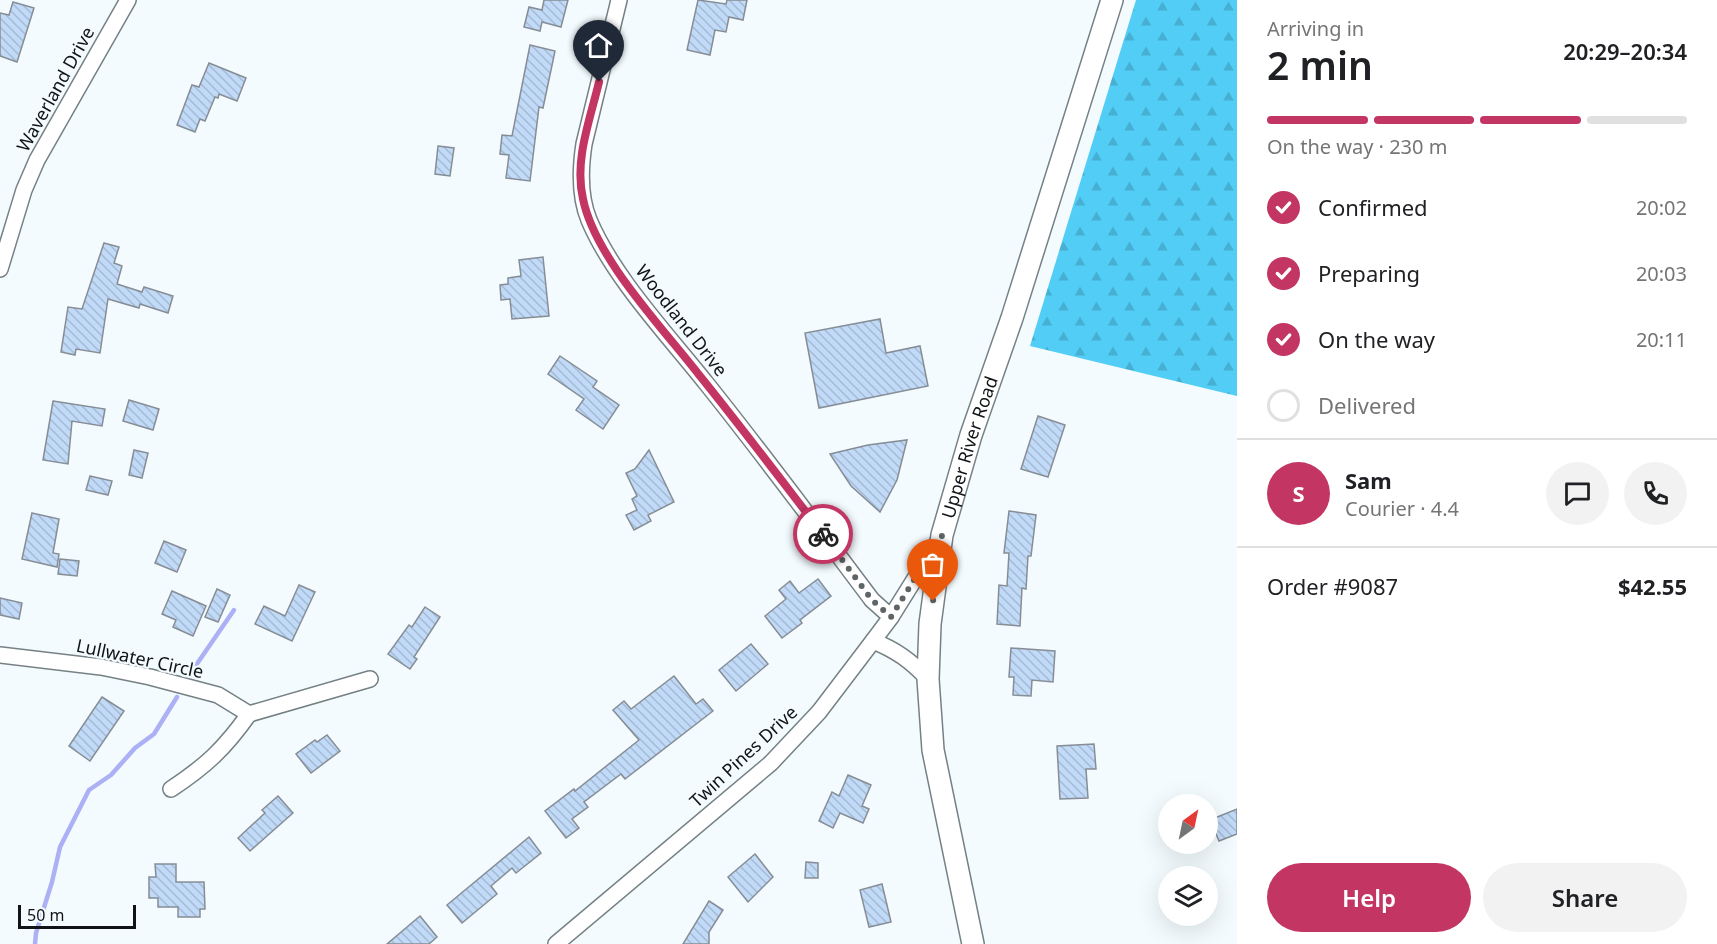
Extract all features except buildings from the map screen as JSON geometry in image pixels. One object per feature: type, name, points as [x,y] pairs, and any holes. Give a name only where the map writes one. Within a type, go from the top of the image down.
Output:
[{"type":"street","name":"Waverland Drive","points":[[0,269],[24,190],[37,160],[128,0]]},
{"type":"street","name":"Woodland Drive","points":[[619,0],[581,163],[582,198],[588,218],[603,249],[626,281],[751,439],[872,600],[891,617]]},
{"type":"street","name":"Upper River Road","points":[[973,944],[933,750],[928,678],[930,624],[942,535],[1112,0]]},
{"type":"street","name":"Twin Pines Drive","points":[[556,944],[771,763],[819,712],[891,617],[942,535]]},
{"type":"street","points":[[873,641],[896,650],[928,678]]},
{"type":"street","name":"Lullwater Circle","points":[[0,655],[101,667],[150,677],[218,695],[249,714]]},
{"type":"street","points":[[171,789],[211,761],[229,742],[249,714],[370,679]]},
{"type":"green space","points":[[1136,0],[1237,0],[1237,396],[1030,346]]},
{"type":"waterway","points":[[190,674],[234,610]]},
{"type":"waterway","points":[[35,944],[60,847],[89,790],[111,775],[135,748],[154,734],[177,697]]},
{"type":"way so far","points":[[823,534],[872,600],[891,617],[942,535],[933,601]]},
{"type":"route","points":[[599,82],[584,144],[580,180],[588,218],[603,249],[823,534]]}]
